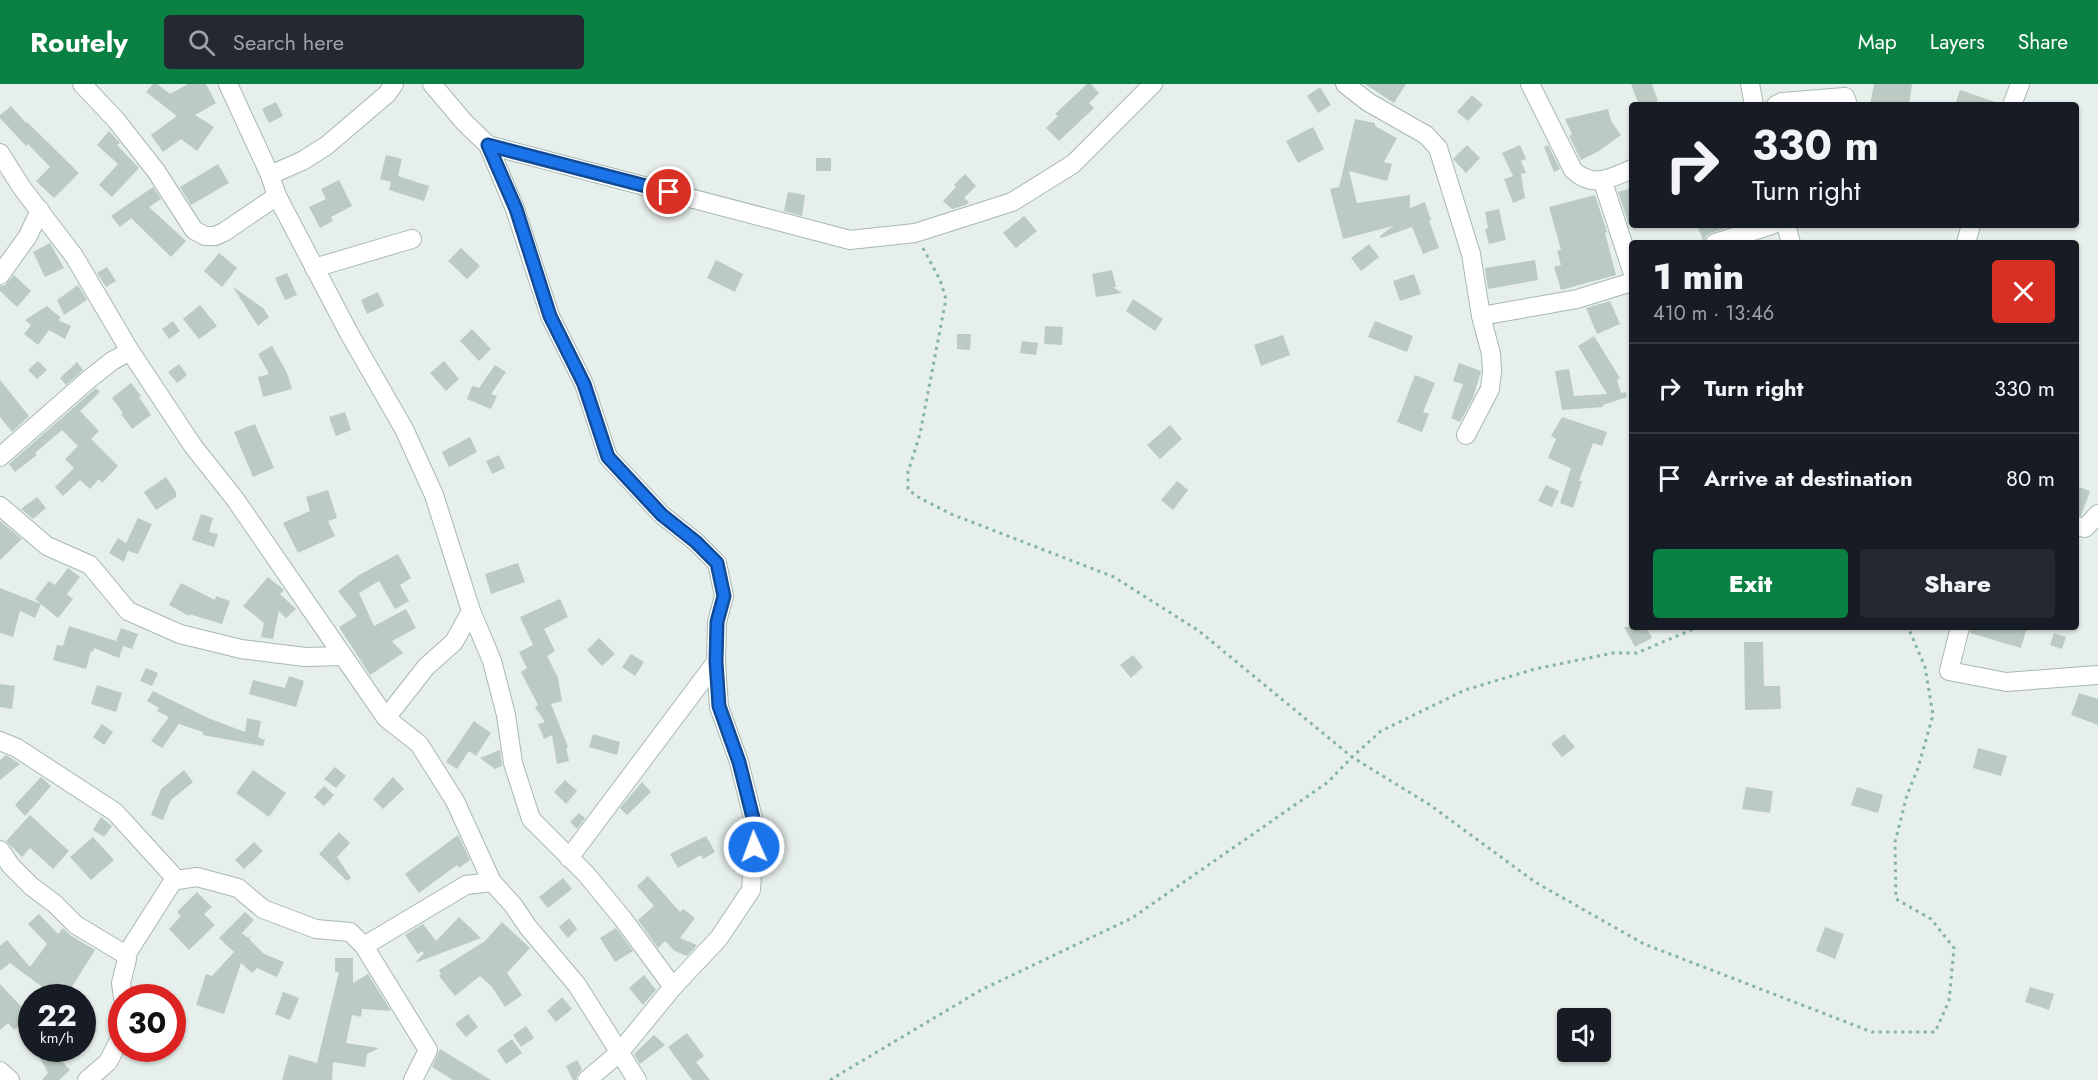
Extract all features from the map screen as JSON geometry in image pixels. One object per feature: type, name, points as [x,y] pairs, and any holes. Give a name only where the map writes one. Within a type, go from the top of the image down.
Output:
[{"type":"street","points":[[82,84],[116,120],[139,149],[194,230],[205,236],[215,237],[277,196]]},
{"type":"street","points":[[228,84],[270,175],[277,196],[404,429],[434,495],[471,610],[492,661],[506,715],[513,762],[531,819],[586,874],[623,918],[673,987]]},
{"type":"street","points":[[270,175],[302,161],[326,146],[387,94],[394,84]]},
{"type":"street","points":[[432,84],[465,123],[488,145],[516,209],[550,316],[584,384],[608,457],[662,515],[696,542],[717,563],[724,596],[717,622],[716,662],[719,706],[739,762],[755,826],[751,890],[719,938],[673,987],[619,1053],[587,1080]]},
{"type":"street","points":[[488,145],[850,240],[915,233],[1012,202],[1073,164],[1153,84]]},
{"type":"street","points":[[1345,84],[1368,102],[1426,135],[1438,148],[1471,254],[1481,316],[1491,354],[1490,389],[1466,435]]},
{"type":"street","points":[[1530,84],[1573,170],[1580,176],[1603,182],[1629,170]]},
{"type":"street","points":[[1750,84],[1753,102]]},
{"type":"street","points":[[2013,102],[2020,84]]},
{"type":"street","points":[[1782,102],[1834,97],[1845,97],[1847,102]]},
{"type":"street","points":[[0,153],[22,188],[74,256],[130,351],[193,446],[235,499],[386,718],[419,744],[455,801],[492,882],[577,985],[637,1080]]},
{"type":"street","points":[[1603,182],[1629,262]]},
{"type":"street","points":[[0,275],[28,236],[40,210]]},
{"type":"street","points":[[1724,240],[1762,228]]},
{"type":"street","points":[[314,267],[412,239]]},
{"type":"street","points":[[1481,316],[1576,299],[1629,283]]},
{"type":"street","points":[[0,457],[88,380],[112,361],[130,351]]},
{"type":"street","points":[[0,506],[47,546],[90,565],[128,611],[180,634],[241,649],[305,657],[342,656]]},
{"type":"street","points":[[2079,527],[2085,528],[2098,514]]},
{"type":"street","points":[[386,718],[426,667],[454,642],[471,610]]},
{"type":"street","points":[[1959,630],[1949,671],[2006,682],[2098,675]]},
{"type":"street","points":[[569,858],[716,662]]},
{"type":"street","points":[[0,741],[17,748],[115,813],[177,880]]},
{"type":"street","points":[[0,850],[11,866],[31,886],[55,904],[76,925],[126,955]]},
{"type":"street","points":[[121,984],[126,955],[175,878],[177,880],[197,877],[238,888],[263,909],[316,929],[350,932],[363,946],[428,1050],[413,1080]]},
{"type":"street","points":[[363,946],[466,885],[492,882]]},
{"type":"street","points":[[87,1080],[108,1062]]},
{"type":"street","points":[[0,1071],[10,1080]]},
{"type":"path","points":[[915,233],[940,280],[946,299],[920,434],[908,472],[908,489],[916,496],[951,514],[1114,577],[1199,631],[1352,757],[1431,805],[1535,882],[1644,944],[1872,1032],[1935,1032],[1949,1001],[1954,948],[1930,919],[1896,899],[1895,842],[1907,795],[1918,768],[1933,715],[1925,667],[1909,630]]},
{"type":"path","points":[[830,1080],[981,990],[1132,918],[1328,783],[1381,731],[1465,690],[1535,669],[1612,653],[1637,653],[1691,630]]},
{"type":"building","points":[[153,84],[157,84],[170,94],[188,84],[206,84],[216,103],[195,115],[214,127],[197,151],[181,139],[163,152],[151,135],[177,116],[146,92]]},
{"type":"building","points":[[1087,84],[1091,84],[1099,93],[1089,103],[1094,108],[1059,141],[1046,128],[1058,116],[1055,114]]},
{"type":"building","points":[[1365,84],[1406,84],[1394,103]]},
{"type":"building","points":[[1631,84],[1652,84],[1658,101],[1638,102]]},
{"type":"building","points":[[1874,84],[1912,84],[1909,102],[1871,102]]},
{"type":"building","points":[[1320,87],[1331,105],[1318,113],[1307,96]]},
{"type":"building","points":[[1960,90],[1995,102],[1956,102]]},
{"type":"building","points":[[1472,95],[1483,105],[1468,121],[1457,112]]},
{"type":"building","points":[[276,102],[283,116],[269,123],[262,109]]},
{"type":"building","points":[[11,106],[79,173],[54,198],[36,181],[50,167],[0,118],[0,115]]},
{"type":"building","points":[[1608,109],[1611,121],[1621,135],[1599,151],[1581,160],[1569,136],[1572,134],[1565,119]]},
{"type":"building","points":[[1355,119],[1375,123],[1375,126],[1397,138],[1384,162],[1392,164],[1387,181],[1349,171],[1357,203],[1410,195],[1410,208],[1425,202],[1439,248],[1423,254],[1412,227],[1381,238],[1380,236],[1393,226],[1343,239],[1330,189],[1339,187]]},
{"type":"building","points":[[1313,127],[1324,149],[1298,163],[1286,141]]},
{"type":"building","points":[[109,131],[120,143],[117,145],[139,168],[112,197],[99,185],[118,164],[97,145]]},
{"type":"building","points":[[1467,145],[1480,158],[1466,173],[1453,159]]},
{"type":"building","points":[[1520,145],[1526,159],[1521,161],[1526,173],[1521,174],[1525,198],[1513,203],[1504,179],[1513,176],[1502,153]]},
{"type":"building","points":[[1548,145],[1560,169],[1554,172],[1544,147]]},
{"type":"building","points":[[386,155],[402,159],[398,176],[429,186],[424,201],[389,190],[391,182],[380,179]]},
{"type":"building","points":[[816,158],[831,158],[831,171],[816,171]]},
{"type":"building","points":[[218,164],[229,183],[191,205],[180,187]]},
{"type":"building","points":[[965,174],[976,186],[964,198],[969,202],[966,205],[952,209],[943,201]]},
{"type":"building","points":[[339,180],[352,206],[331,217],[333,221],[320,228],[309,207],[326,199],[321,189]]},
{"type":"building","points":[[153,187],[161,199],[149,207],[186,241],[171,257],[131,218],[120,227],[111,216]]},
{"type":"building","points":[[1629,189],[1629,225],[1618,192]]},
{"type":"building","points":[[788,192],[805,195],[802,216],[784,211]]},
{"type":"building","points":[[1595,195],[1607,232],[1605,233],[1616,275],[1561,290],[1554,267],[1561,265],[1557,251],[1561,250],[1549,207]]},
{"type":"building","points":[[1499,209],[1506,240],[1489,244],[1485,229],[1488,228],[1485,212]]},
{"type":"building","points":[[1024,216],[1037,231],[1016,248],[1003,233]]},
{"type":"building","points":[[1698,228],[1726,228],[1711,233],[1703,240]]},
{"type":"building","points":[[50,243],[64,268],[45,277],[33,252]]},
{"type":"building","points":[[1369,244],[1379,257],[1361,271],[1351,258]]},
{"type":"building","points":[[461,248],[480,266],[467,279],[448,261]]},
{"type":"building","points":[[219,253],[237,268],[222,287],[204,271]]},
{"type":"building","points":[[716,260],[743,274],[735,292],[707,278]]},
{"type":"building","points":[[1535,260],[1538,280],[1488,289],[1485,268]]},
{"type":"building","points":[[107,267],[116,281],[106,287],[97,273]]},
{"type":"building","points":[[1112,270],[1116,287],[1113,287],[1122,293],[1096,297],[1092,274]]},
{"type":"building","points":[[287,273],[297,295],[285,300],[275,278]]},
{"type":"building","points":[[1414,274],[1421,294],[1400,301],[1393,281]]},
{"type":"building","points":[[14,275],[31,291],[17,307],[0,291],[0,286],[5,285]]},
{"type":"building","points":[[78,285],[87,300],[64,315],[57,300]]},
{"type":"building","points":[[233,287],[263,308],[269,317],[258,326]]},
{"type":"building","points":[[378,292],[384,306],[367,314],[361,300]]},
{"type":"building","points":[[1133,299],[1163,319],[1155,331],[1126,311]]},
{"type":"building","points":[[1610,301],[1620,324],[1597,334],[1586,308]]},
{"type":"building","points":[[200,305],[217,326],[199,339],[183,319]]},
{"type":"building","points":[[47,306],[61,318],[58,320],[71,326],[65,339],[49,330],[38,345],[24,334],[31,325],[25,320]]},
{"type":"building","points":[[173,321],[180,331],[169,339],[162,329]]},
{"type":"building","points":[[1375,321],[1413,336],[1407,352],[1368,337]]},
{"type":"building","points":[[1045,326],[1063,327],[1062,345],[1044,344]]},
{"type":"building","points":[[472,329],[491,349],[479,361],[460,341]]},
{"type":"building","points":[[957,334],[971,334],[970,350],[957,349]]},
{"type":"building","points":[[1283,335],[1290,355],[1261,366],[1254,345]]},
{"type":"building","points":[[1594,336],[1620,378],[1617,380],[1621,393],[1626,392],[1627,397],[1603,405],[1603,407],[1562,410],[1555,371],[1569,369],[1574,396],[1607,394],[1578,346]]},
{"type":"building","points":[[1022,341],[1038,343],[1036,355],[1020,353]]},
{"type":"building","points":[[272,346],[287,373],[292,389],[263,397],[258,377],[269,374],[258,354]]},
{"type":"building","points":[[38,361],[47,370],[37,379],[28,370]]},
{"type":"building","points":[[444,361],[459,379],[446,391],[430,373]]},
{"type":"building","points":[[77,362],[83,370],[66,385],[60,378]]},
{"type":"building","points":[[1459,363],[1481,371],[1473,398],[1460,422],[1451,418],[1463,384],[1453,381]]},
{"type":"building","points":[[179,364],[187,375],[177,383],[168,372]]},
{"type":"building","points":[[495,365],[506,372],[491,394],[497,396],[491,409],[467,399],[472,386],[479,388]]},
{"type":"building","points":[[1415,375],[1435,383],[1423,412],[1429,414],[1422,432],[1397,422]]},
{"type":"building","points":[[0,380],[29,416],[12,432],[0,417]]},
{"type":"building","points":[[131,383],[151,415],[132,429],[112,398]]},
{"type":"building","points":[[96,388],[100,392],[80,411],[99,431],[91,439],[118,466],[102,483],[99,479],[90,489],[80,480],[63,496],[55,487],[74,468],[65,459],[78,446],[62,430],[35,453],[37,455],[15,472],[9,464]]},
{"type":"building","points":[[345,412],[351,430],[336,436],[329,417]]},
{"type":"building","points":[[1562,417],[1607,432],[1602,446],[1593,443],[1579,481],[1582,481],[1573,508],[1560,503],[1571,468],[1548,458],[1556,439],[1551,436]]},
{"type":"building","points":[[255,424],[274,468],[253,477],[234,432]]},
{"type":"building","points":[[1170,425],[1182,439],[1160,459],[1147,445]]},
{"type":"building","points":[[470,437],[477,452],[449,467],[442,452]]},
{"type":"building","points":[[499,455],[505,468],[492,474],[486,461]]},
{"type":"building","points":[[166,477],[176,492],[176,497],[156,510],[144,492]]},
{"type":"building","points":[[1177,481],[1188,490],[1173,510],[1161,500]]},
{"type":"building","points":[[1546,485],[1559,491],[1552,507],[1538,501]]},
{"type":"building","points":[[2079,487],[2090,491],[2081,516],[2079,516]]},
{"type":"building","points":[[328,490],[337,518],[328,521],[335,536],[298,553],[283,523],[310,511],[306,497]]},
{"type":"building","points":[[37,497],[46,508],[33,519],[21,509]]},
{"type":"building","points":[[201,514],[213,518],[209,532],[218,534],[214,547],[192,540]]},
{"type":"building","points":[[138,518],[152,524],[138,554],[128,551],[124,562],[109,553],[118,538],[126,543]]},
{"type":"building","points":[[0,521],[22,539],[0,560]]},
{"type":"building","points":[[398,554],[411,578],[400,585],[409,601],[395,609],[379,581],[359,593],[374,626],[406,609],[416,628],[392,641],[403,653],[370,675],[339,627],[357,616],[338,591],[359,575]]},
{"type":"building","points":[[518,563],[525,582],[491,594],[485,574]]},
{"type":"building","points":[[68,568],[80,577],[67,594],[73,599],[58,618],[35,599],[49,581],[55,585]]},
{"type":"building","points":[[268,577],[284,590],[280,594],[296,609],[286,618],[279,611],[273,639],[261,637],[264,623],[243,606]]},
{"type":"building","points":[[181,583],[215,600],[216,596],[230,601],[222,624],[189,614],[189,616],[169,605]]},
{"type":"building","points":[[0,588],[41,604],[35,618],[20,611],[13,637],[0,633]]},
{"type":"building","points":[[560,599],[568,617],[544,629],[555,651],[547,656],[558,678],[562,701],[551,704],[568,747],[566,748],[569,761],[557,764],[552,735],[544,739],[538,724],[545,722],[535,707],[538,705],[521,672],[527,668],[519,652],[533,645],[520,617]]},
{"type":"building","points":[[69,626],[116,641],[121,628],[138,634],[132,649],[123,646],[119,658],[94,648],[86,669],[53,660],[57,645],[63,646]]},
{"type":"building","points":[[1624,627],[1629,627],[1629,630],[1648,630],[1652,638],[1635,647]]},
{"type":"building","points":[[1970,630],[2026,630],[2021,648],[1970,633]]},
{"type":"building","points":[[2054,633],[2066,637],[2062,649],[2050,645]]},
{"type":"building","points":[[599,638],[615,654],[602,666],[587,650]]},
{"type":"building","points":[[1744,642],[1763,642],[1764,686],[1780,686],[1781,709],[1745,710]]},
{"type":"building","points":[[631,654],[644,662],[635,676],[622,667]]},
{"type":"building","points":[[1133,655],[1143,667],[1131,678],[1120,665]]},
{"type":"building","points":[[146,668],[158,673],[152,686],[140,681]]},
{"type":"building","points":[[289,676],[304,681],[296,707],[249,694],[253,680],[285,688]]},
{"type":"building","points":[[0,684],[15,686],[12,709],[0,707]]},
{"type":"building","points":[[97,685],[122,693],[116,712],[91,704]]},
{"type":"building","points":[[153,691],[208,718],[245,732],[247,718],[261,721],[258,737],[265,740],[263,746],[203,735],[203,732],[179,724],[162,748],[151,741],[169,717],[157,711],[159,708],[147,701]]},
{"type":"building","points":[[2079,693],[2098,699],[2098,725],[2071,715]]},
{"type":"building","points":[[474,721],[491,733],[476,756],[469,751],[457,769],[446,762]]},
{"type":"building","points":[[102,724],[113,732],[104,745],[93,737]]},
{"type":"building","points":[[593,734],[620,742],[617,755],[589,747]]},
{"type":"building","points":[[1564,734],[1575,747],[1562,757],[1551,744]]},
{"type":"building","points":[[1978,748],[2007,756],[2001,776],[1973,768]]},
{"type":"building","points":[[500,750],[502,766],[495,769],[480,758]]},
{"type":"building","points":[[6,755],[20,764],[0,780],[0,760]]},
{"type":"building","points":[[335,767],[346,776],[336,788],[324,779]]},
{"type":"building","points":[[184,770],[193,782],[171,800],[163,820],[151,815],[161,789]]},
{"type":"building","points":[[253,770],[286,793],[269,817],[236,793]]},
{"type":"building","points":[[41,777],[51,786],[25,816],[15,805]]},
{"type":"building","points":[[393,777],[404,789],[383,809],[373,799]]},
{"type":"building","points":[[565,780],[577,791],[566,804],[554,792]]},
{"type":"building","points":[[642,782],[651,792],[627,815],[620,808]]},
{"type":"building","points":[[324,786],[334,795],[324,806],[314,797]]},
{"type":"building","points":[[1746,787],[1773,791],[1770,813],[1742,809]]},
{"type":"building","points":[[1857,787],[1883,795],[1878,813],[1851,805]]},
{"type":"building","points":[[579,813],[585,818],[577,829],[570,822]]},
{"type":"building","points":[[30,815],[69,851],[53,869],[30,848],[22,857],[6,841]]},
{"type":"building","points":[[101,817],[112,826],[104,837],[93,830]]},
{"type":"building","points":[[339,832],[350,843],[337,857],[351,878],[347,881],[319,854]]},
{"type":"building","points":[[458,835],[470,860],[459,868],[457,865],[419,893],[405,874]]},
{"type":"building","points":[[706,836],[715,852],[703,859],[701,855],[678,868],[670,854]]},
{"type":"building","points":[[93,837],[114,860],[91,880],[70,857]]},
{"type":"building","points":[[254,842],[263,851],[244,869],[235,860]]},
{"type":"building","points":[[648,876],[680,912],[683,909],[695,918],[680,938],[697,945],[687,956],[675,951],[665,941],[658,948],[638,920],[654,906],[637,886]]},
{"type":"building","points":[[563,878],[572,889],[548,908],[539,897]]},
{"type":"building","points":[[197,892],[212,907],[204,914],[215,925],[189,950],[169,929],[181,916],[177,912]]},
{"type":"building","points":[[245,912],[254,920],[242,933],[248,938],[251,935],[249,939],[264,954],[284,962],[277,977],[257,968],[252,973],[241,963],[224,1014],[196,1005],[206,974],[212,976],[234,952],[219,938]]},
{"type":"building","points":[[39,914],[58,934],[63,928],[70,935],[95,950],[74,984],[38,984],[10,963],[0,971],[0,946],[7,940],[30,967],[47,944],[28,924]]},
{"type":"building","points":[[459,917],[481,938],[415,963],[424,953],[422,951],[418,954],[405,935],[423,924],[436,941]]},
{"type":"building","points":[[569,918],[577,929],[568,938],[559,927]]},
{"type":"building","points":[[502,922],[530,948],[507,973],[522,995],[505,1007],[492,987],[480,976],[455,996],[439,976],[441,974],[439,970],[485,941]]},
{"type":"building","points":[[1825,927],[1844,934],[1835,959],[1816,951]]},
{"type":"building","points":[[616,928],[633,951],[615,962],[600,938]]},
{"type":"building","points":[[335,958],[353,958],[353,983],[368,974],[391,1011],[362,1009],[361,1017],[352,1015],[346,1043],[379,1048],[367,1054],[365,1067],[333,1062],[332,1080],[282,1080],[289,1055],[317,1063],[339,972],[335,972]]},
{"type":"building","points":[[644,975],[656,990],[643,1005],[629,988]]},
{"type":"building","points":[[0,984],[18,1003],[18,1027],[14,1030],[8,1023],[0,1030]]},
{"type":"building","points":[[2030,987],[2054,994],[2049,1010],[2025,1002]]},
{"type":"building","points":[[283,992],[299,998],[290,1020],[275,1014]]},
{"type":"building","points":[[562,997],[572,1009],[556,1022],[547,1011]]},
{"type":"building","points":[[468,1014],[478,1027],[466,1037],[455,1024]]},
{"type":"building","points":[[526,1026],[534,1038],[521,1047],[513,1035]]},
{"type":"building","points":[[687,1033],[704,1056],[696,1062],[710,1080],[692,1080],[668,1047]]},
{"type":"building","points":[[654,1035],[665,1045],[640,1064],[634,1054]]},
{"type":"building","points":[[512,1039],[522,1053],[506,1064],[497,1050]]},
{"type":"building","points":[[440,1049],[491,1080],[453,1080],[432,1067]]},
{"type":"building","points":[[577,1060],[582,1069],[576,1080],[573,1080],[566,1066]]},
{"type":"building","points":[[42,1062],[63,1062],[70,1070],[59,1080],[42,1080],[48,1073]]},
{"type":"route","points":[[669,192],[488,145],[516,209],[550,316],[584,384],[608,457],[662,515],[696,542],[717,563],[724,596],[717,622],[716,662],[719,706],[739,762],[755,826],[754,847]]}]
